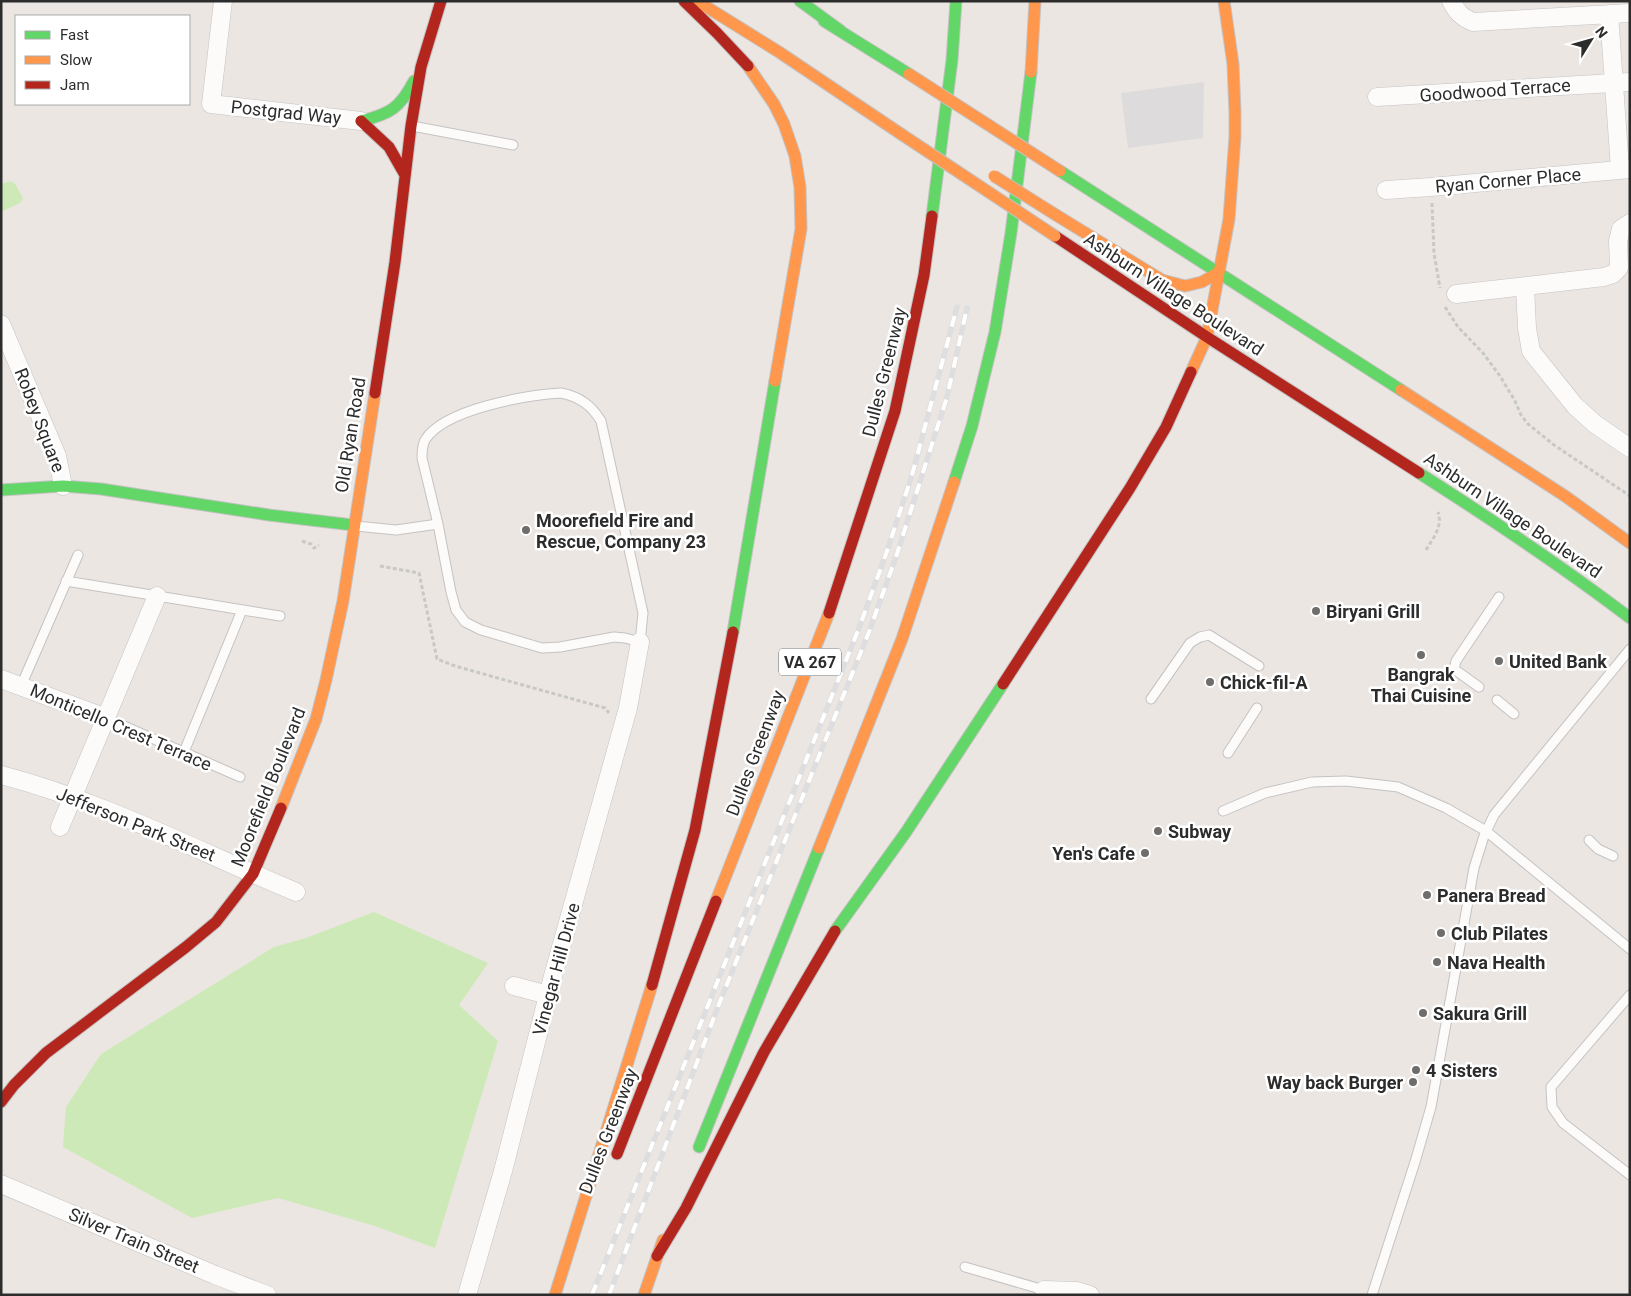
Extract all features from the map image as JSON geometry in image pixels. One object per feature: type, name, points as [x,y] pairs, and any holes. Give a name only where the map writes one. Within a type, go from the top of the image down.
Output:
[{"type":"main road","name":"Old Ryan Road","points":[[353,525],[396,262],[411,126],[421,67],[441,1]]},
{"type":"main road","points":[[555,1295],[643,1017],[695,830],[730,649],[801,229],[799,183],[793,147],[779,113],[754,74],[728,42],[684,1]]},
{"type":"main road","name":"Ashburn Village Boulevard","points":[[697,1],[779,52],[1207,337],[1510,531],[1574,575],[1630,618]]},
{"type":"main road","points":[[792,1],[1219,272],[1565,496],[1630,543]]},
{"type":"main road","points":[[800,1],[841,31]]},
{"type":"main road","points":[[948,1],[952,60]]},
{"type":"main road","name":"Dulles Greenway","points":[[614,1162],[829,613],[895,411],[924,275],[952,60],[956,1]]},
{"type":"main road","points":[[695,1156],[902,640],[972,426],[995,332],[1011,233],[1030,82],[1035,1]]},
{"type":"main road","points":[[657,1256],[686,1208],[764,1052],[830,938],[906,832],[1130,488],[1166,427],[1207,337],[1229,219],[1235,112],[1233,64],[1224,1]]},
{"type":"main road","points":[[779,52],[868,98]]},
{"type":"main road","points":[[361,121],[381,117],[402,104],[421,67]]},
{"type":"main road","points":[[361,121],[389,147],[405,175]]},
{"type":"main road","points":[[934,138],[950,148]]},
{"type":"main road","points":[[983,168],[1162,280],[1185,286],[1202,282],[1219,272]]},
{"type":"main road","points":[[1,490],[63,486],[101,489],[269,515],[353,525]]},
{"type":"main road","name":"Moorefield Boulevard","points":[[1,1102],[14,1085],[46,1053],[216,922],[253,874],[304,752],[316,718],[343,601],[353,525]]},
{"type":"main road","points":[[644,1295],[680,1193]]},
{"type":"main road","points":[[561,1295],[583,1244]]},
{"type":"street","name":"Postgrad Way","points":[[223,1],[211,104],[361,121]]},
{"type":"street","points":[[1450,1],[1463,18],[1473,22],[1630,13]]},
{"type":"street","points":[[1609,14],[1621,82],[1625,169]]},
{"type":"street","name":"Goodwood Terrace","points":[[1377,97],[1621,82]]},
{"type":"street","name":"Ryan Corner Place","points":[[1386,190],[1625,169]]},
{"type":"street","points":[[1447,296],[1604,277],[1613,274],[1619,268],[1618,240],[1621,229],[1630,223]]},
{"type":"street","points":[[1525,286],[1527,328],[1531,351],[1575,406],[1595,424],[1630,448]]},
{"type":"street","name":"Robey Square","points":[[1,324],[8,356],[57,456],[63,486]]},
{"type":"street","points":[[60,827],[157,596]]},
{"type":"street","name":"Vinegar Hill Drive","points":[[467,1295],[503,1170],[548,995],[628,708],[640,642]]},
{"type":"street","name":"Monticello Crest Terrace","points":[[1,679],[106,718]]},
{"type":"street","name":"Jefferson Park Street","points":[[1,775],[40,785],[120,814],[296,892]]},
{"type":"street","points":[[514,986],[548,995]]},
{"type":"street","name":"Silver Train Street","points":[[1,1184],[215,1275],[267,1295]]},
{"type":"street","points":[[1047,1292],[1077,1291],[1090,1295]]},
{"type":"lane","points":[[411,126],[513,145]]},
{"type":"lane","points":[[561,393],[579,398],[595,412],[601,421],[604,432],[643,613],[640,642],[614,637],[560,647],[542,648],[481,630],[465,622],[456,610],[451,592],[438,524],[423,464],[422,451],[425,440],[435,430],[450,420],[473,410],[532,396],[561,393]]},
{"type":"lane","points":[[353,525],[396,530],[438,524]]},
{"type":"lane","points":[[21,686],[78,555]]},
{"type":"lane","points":[[66,581],[280,616]]},
{"type":"lane","points":[[1479,687],[1454,669],[1456,661],[1499,597]]},
{"type":"lane","points":[[184,752],[242,610]]},
{"type":"lane","points":[[1152,699],[1190,643],[1209,634],[1259,666]]},
{"type":"lane","points":[[1372,1295],[1431,1107],[1474,868],[1486,831],[1494,815],[1630,649]]},
{"type":"lane","points":[[1497,700],[1514,714]]},
{"type":"lane","points":[[1228,753],[1257,708]]},
{"type":"lane","name":"Monticello Crest Terrace","points":[[106,718],[240,777]]},
{"type":"lane","points":[[1223,811],[1264,793],[1312,782],[1346,781],[1398,787],[1446,808],[1486,831],[1630,950]]},
{"type":"lane","points":[[1589,840],[1598,849],[1613,856]]},
{"type":"lane","points":[[1630,995],[1551,1087],[1552,1106],[1563,1123],[1630,1175]]},
{"type":"lane","points":[[965,1267],[1047,1292]]},
{"type":"path","points":[[1431,187],[1434,253],[1447,296],[1446,310],[1500,376],[1521,415],[1528,424],[1554,445],[1630,496]]},
{"type":"path","points":[[1426,550],[1439,529],[1438,512]]},
{"type":"path","points":[[296,540],[306,541],[314,548],[318,545]]},
{"type":"path","points":[[380,566],[418,573],[437,659],[455,666],[605,708],[611,715]]},
{"type":"shaded area","points":[[1204,82],[1203,138],[1128,148],[1121,93]]},
{"type":"green space","points":[[11,181],[15,184],[23,198],[20,203],[1,212],[1,184]]},
{"type":"green space","points":[[374,912],[488,963],[459,1005],[498,1041],[435,1248],[375,1226],[278,1198],[192,1218],[63,1147],[66,1107],[101,1054],[274,947],[306,938]]},
{"type":"railway","points":[[592,1295],[859,628],[912,475],[957,307]]},
{"type":"railway","points":[[609,1295],[719,1004],[869,632],[896,557],[947,397],[967,308]]},
{"type":"traffic: fast","points":[[800,1],[841,31]]},
{"type":"traffic: fast","points":[[932,216],[952,60],[956,1]]},
{"type":"traffic: fast","points":[[824,21],[909,74]]},
{"type":"traffic: fast","points":[[954,482],[972,426],[995,332],[1011,233],[1031,72]]},
{"type":"traffic: fast","points":[[361,121],[380,116],[393,109],[404,98],[414,81]]},
{"type":"traffic: fast","points":[[1060,171],[1401,390]]},
{"type":"traffic: fast","points":[[733,632],[775,381]]},
{"type":"traffic: fast","points":[[1419,473],[1526,543],[1630,618]]},
{"type":"traffic: fast","points":[[1,490],[63,486],[101,489],[269,515],[353,525]]},
{"type":"traffic: fast","points":[[835,931],[906,832],[1003,684]]},
{"type":"traffic: fast","points":[[699,1147],[819,848]]},
{"type":"traffic: slow","points":[[697,1],[779,52],[901,134]]},
{"type":"traffic: slow","points":[[1031,72],[1035,1]]},
{"type":"traffic: slow","points":[[1191,372],[1207,337],[1229,219],[1235,112],[1233,64],[1224,1]]},
{"type":"traffic: slow","points":[[748,66],[774,104],[784,124],[795,156],[800,187],[801,229],[775,381]]},
{"type":"traffic: slow","points":[[909,74],[1060,171]]},
{"type":"traffic: slow","points":[[901,134],[1055,236]]},
{"type":"traffic: slow","points":[[994,176],[1056,215]]},
{"type":"traffic: slow","points":[[1056,215],[1162,280],[1185,286],[1202,282],[1219,272]]},
{"type":"traffic: slow","points":[[1401,390],[1565,496],[1630,543]]},
{"type":"traffic: slow","points":[[281,808],[316,719],[326,680],[343,601],[375,393]]},
{"type":"traffic: slow","points":[[819,848],[902,639],[954,482]]},
{"type":"traffic: slow","points":[[716,901],[829,613]]},
{"type":"traffic: slow","points":[[555,1295],[652,985]]},
{"type":"traffic: slow","points":[[644,1295],[663,1240]]},
{"type":"traffic: jam","points":[[375,393],[395,262],[411,126],[421,67],[441,1]]},
{"type":"traffic: jam","points":[[684,1],[748,66]]},
{"type":"traffic: jam","points":[[361,121],[389,147],[405,175]]},
{"type":"traffic: jam","points":[[829,613],[895,411],[924,275],[932,216]]},
{"type":"traffic: jam","points":[[1055,236],[1207,337],[1419,473]]},
{"type":"traffic: jam","points":[[1003,684],[1130,488],[1166,427],[1191,372]]},
{"type":"traffic: jam","points":[[652,985],[695,830],[733,632]]},
{"type":"traffic: jam","points":[[1,1102],[14,1085],[46,1053],[216,922],[253,874],[281,808]]},
{"type":"traffic: jam","points":[[617,1154],[716,901]]},
{"type":"traffic: jam","points":[[657,1256],[686,1208],[764,1052],[835,931]]},
{"type":"place","name":"Moorefield Fire and Rescue, Company 23","points":[[526,530]]},
{"type":"place","name":"Biryani Grill","points":[[1316,611]]},
{"type":"place","name":"Bangrak Thai Cuisine","points":[[1421,655]]},
{"type":"place","name":"United Bank","points":[[1499,661]]},
{"type":"place","name":"Chick-fil-A","points":[[1210,682]]},
{"type":"place","name":"Subway","points":[[1158,831]]},
{"type":"place","name":"Yen's Cafe","points":[[1145,853]]},
{"type":"place","name":"Panera Bread","points":[[1427,895]]},
{"type":"place","name":"Club Pilates","points":[[1441,933]]},
{"type":"place","name":"Nava Health","points":[[1437,962]]},
{"type":"place","name":"Sakura Grill","points":[[1423,1013]]},
{"type":"place","name":"4 Sisters","points":[[1416,1070]]},
{"type":"place","name":"Way back Burger","points":[[1413,1082]]}]
